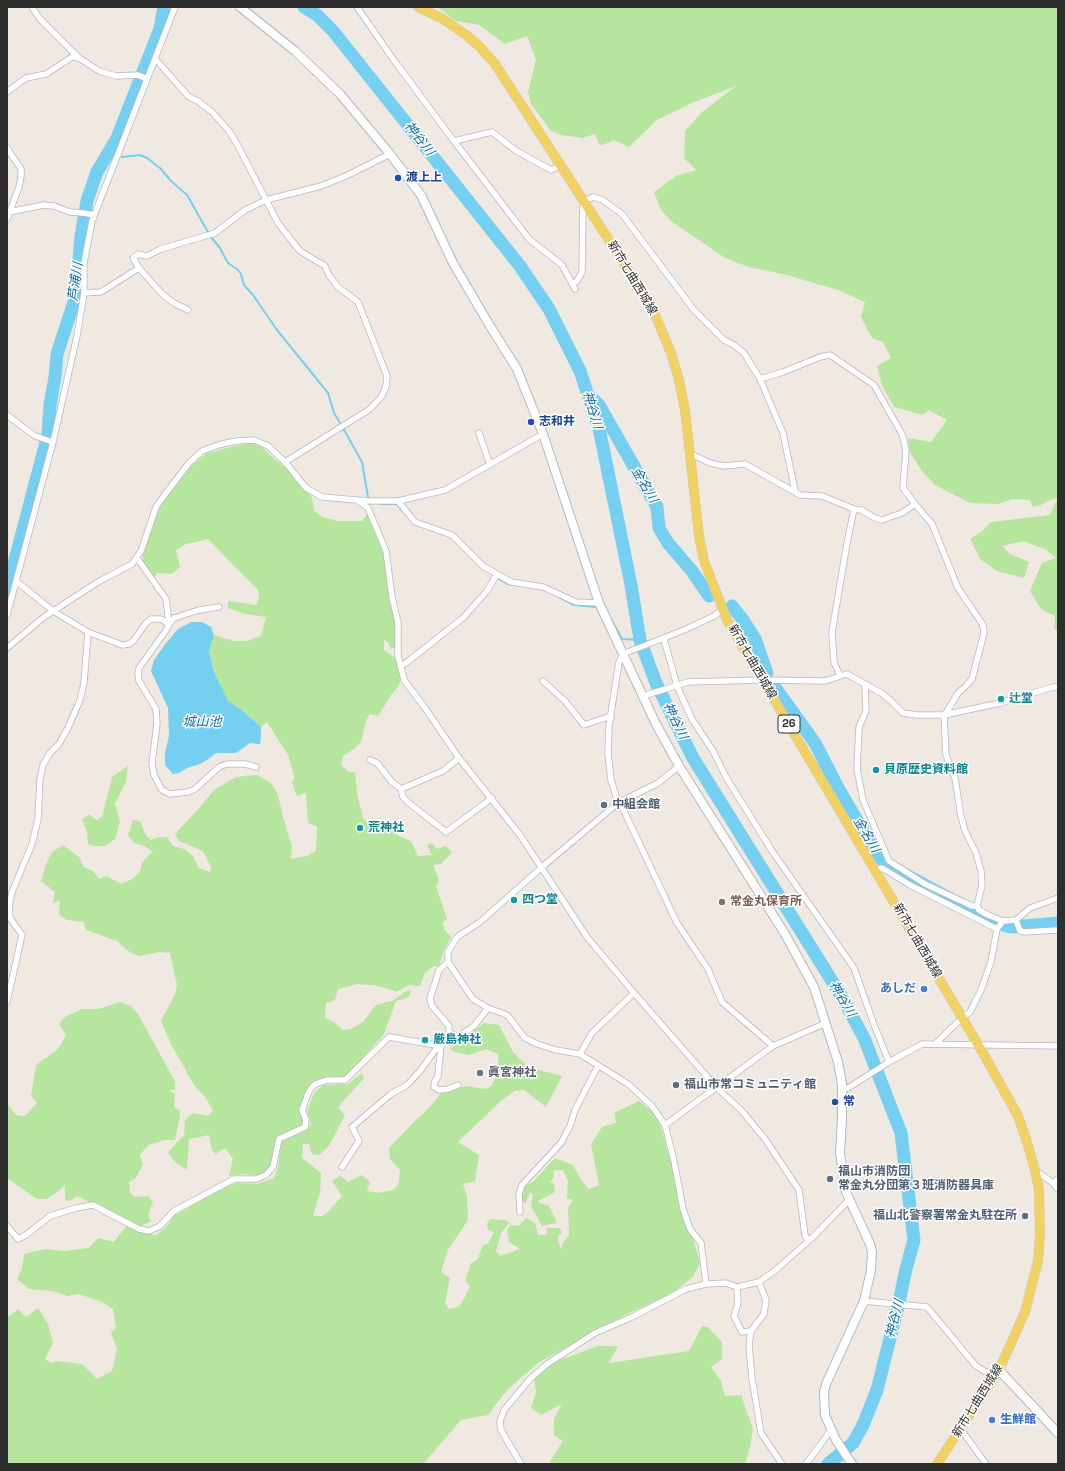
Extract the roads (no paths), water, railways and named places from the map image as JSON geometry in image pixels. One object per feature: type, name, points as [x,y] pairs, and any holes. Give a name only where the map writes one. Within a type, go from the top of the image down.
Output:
[{"type":"main road","name":"新市七曲西城線","points":[[418,7],[443,19],[479,46],[496,64],[651,305],[668,346],[679,380],[685,410],[699,536],[704,561],[727,620],[876,870],[979,1046],[1018,1116],[1035,1170],[1039,1190],[1040,1236],[1038,1261],[1025,1312],[997,1373],[937,1464]]},
{"type":"street","points":[[32,7],[40,19],[79,58],[99,70],[116,76],[143,77]]},
{"type":"street","points":[[7,615],[52,442],[77,336],[84,293],[84,262],[94,215],[143,77],[155,60],[175,7]]},
{"type":"street","points":[[240,7],[295,51],[340,94],[390,154],[421,195],[453,263],[517,369],[543,434],[599,603],[625,653],[643,696],[679,766],[785,934],[814,987],[838,1062],[842,1089],[840,1153],[846,1192],[870,1244],[872,1252],[871,1270],[864,1301],[826,1384],[824,1392],[825,1415],[836,1440],[852,1464]]},
{"type":"street","points":[[357,7],[392,59],[529,240],[562,265],[573,286],[582,272],[583,206],[585,201],[593,197],[603,200],[622,214],[694,310],[724,340],[734,345],[744,353],[760,379],[783,433],[795,491]]},
{"type":"street","points":[[7,92],[26,78],[46,74],[72,57],[79,58]]},
{"type":"street","points":[[155,60],[188,96],[212,112],[229,131],[278,223],[300,251],[325,266],[329,275],[338,287],[358,302],[387,376],[386,386],[382,396],[370,409],[285,462]]},
{"type":"street","points":[[454,141],[492,132],[515,150],[551,170],[562,165]]},
{"type":"street","points":[[7,148],[21,169],[22,176],[7,219]]},
{"type":"street","points":[[188,310],[174,303],[162,294],[139,268],[134,258],[138,254],[147,256],[160,249],[215,233],[244,210],[266,200],[321,186],[346,176],[390,154]]},
{"type":"street","points":[[9,212],[44,205],[54,206],[70,212],[94,215]]},
{"type":"street","points":[[84,293],[101,292],[139,268]]},
{"type":"street","points":[[760,379],[783,372],[820,357],[830,355],[874,385],[902,434],[906,450],[903,488],[932,524],[958,588],[983,625],[984,633],[972,679],[958,693],[944,715],[946,755],[955,778],[965,832],[976,853],[981,871],[982,885],[977,906],[979,910],[1003,921],[1016,920],[1030,908],[1058,898]]},
{"type":"street","points":[[7,415],[35,436],[52,442]]},
{"type":"street","points":[[479,433],[490,465]]},
{"type":"street","points":[[7,648],[52,611],[98,582],[132,564],[141,551],[156,507],[189,463],[202,451],[218,445],[236,441],[254,440],[268,446],[285,462],[306,488],[322,497],[358,501],[398,501],[445,490],[543,434]]},
{"type":"street","points":[[689,453],[710,463],[724,466],[746,464],[800,495],[822,496],[861,510],[875,518],[882,520],[902,513],[915,504]]},
{"type":"street","points":[[358,501],[368,508],[386,551],[392,597],[398,622],[398,656],[404,680],[459,758],[492,798],[542,867],[587,937],[634,994],[717,1088],[741,1110],[760,1133],[794,1180],[799,1190],[805,1235],[808,1240]]},
{"type":"street","points":[[398,501],[415,522],[452,535],[483,566],[511,582],[543,587],[576,602],[599,603]]},
{"type":"street","points":[[840,676],[834,662],[832,632],[854,508]]},
{"type":"street","points":[[137,558],[166,599],[169,624]]},
{"type":"street","points":[[400,666],[406,663],[463,618],[487,591],[497,574]]},
{"type":"street","points":[[16,581],[52,611],[88,632],[122,645],[129,644],[134,640],[146,623],[151,619],[161,619],[169,624]]},
{"type":"street","points":[[218,606],[174,618],[140,668],[138,674],[139,681],[156,709],[152,764],[158,784],[162,790],[170,794],[188,792],[195,789],[219,767],[227,764],[245,764],[256,767]]},
{"type":"street","points":[[723,609],[714,616],[664,639],[625,653],[619,662],[611,716],[608,754],[611,780],[618,803],[623,809],[677,923],[708,969],[722,1002],[773,1046]]},
{"type":"street","points":[[7,1002],[22,935],[10,918],[9,907],[12,892],[32,844],[38,819],[40,779],[43,765],[50,753],[59,744],[68,728],[80,700],[84,683],[88,632]]},
{"type":"street","points":[[664,639],[677,686],[692,718],[772,851],[854,968],[889,1062]]},
{"type":"street","points":[[643,696],[688,682],[762,680],[825,681],[847,674],[866,684],[890,700],[903,713],[917,715],[944,715],[1000,703],[1053,687],[1058,687]]},
{"type":"street","points":[[544,681],[565,701],[584,725],[611,716]]},
{"type":"street","points":[[866,684],[866,711],[859,727],[857,769],[863,800],[889,861],[925,884],[972,906],[977,906]]},
{"type":"street","points":[[400,789],[443,771],[459,758]]},
{"type":"street","points":[[370,760],[377,764],[400,789],[409,803],[446,832],[492,798]]},
{"type":"street","points":[[679,766],[658,783],[618,803],[480,922],[457,937],[448,952],[448,962],[473,999],[488,1008],[507,1015],[525,1038],[550,1048],[580,1054],[628,1084],[652,1106],[665,1125],[674,1161],[683,1210],[690,1229],[701,1243],[706,1284]]},
{"type":"street","points":[[876,870],[882,868],[910,885],[997,929]]},
{"type":"street","points":[[1016,920],[1020,931],[1033,932],[1058,930]]},
{"type":"street","points":[[936,1043],[970,1012],[981,990],[991,962],[997,929],[1003,921]]},
{"type":"street","points":[[342,1167],[359,1141],[352,1127],[391,1094],[407,1085],[420,1071],[436,1049],[441,1046],[449,1034],[449,1026],[432,1006],[430,999],[439,970],[448,962]]},
{"type":"street","points":[[580,1054],[592,1033],[634,994]]},
{"type":"street","points":[[449,1034],[459,1036],[474,1026],[488,1008]]},
{"type":"street","points":[[665,1125],[773,1046],[826,1023]]},
{"type":"street","points":[[7,1226],[18,1239],[26,1235],[50,1216],[92,1205],[138,1229],[149,1231],[154,1229],[160,1226],[174,1211],[234,1179],[256,1179],[266,1175],[273,1167],[279,1139],[305,1127],[306,1120],[302,1110],[315,1084],[327,1080],[345,1080],[389,1037],[441,1046]]},
{"type":"street","points":[[842,1089],[848,1088],[889,1062],[922,1044],[936,1043],[979,1046],[1058,1046]]},
{"type":"street","points":[[441,1046],[438,1076],[434,1087],[439,1090],[448,1089],[458,1085]]},
{"type":"street","points":[[520,1212],[519,1194],[522,1185],[561,1143],[570,1126],[575,1110],[598,1066]]},
{"type":"street","points":[[1035,1170],[1053,1183],[1058,1189]]},
{"type":"street","points":[[1053,1183],[1058,1179]]},
{"type":"street","points":[[521,1464],[501,1430],[500,1421],[504,1410],[530,1379],[547,1364],[595,1333],[632,1317],[686,1289],[706,1284],[726,1283],[737,1287],[759,1282],[777,1269],[813,1237],[849,1200]]},
{"type":"street","points":[[759,1282],[766,1300],[764,1314],[751,1331],[749,1345],[751,1365],[761,1433],[782,1464]]},
{"type":"street","points":[[737,1287],[738,1303],[734,1316],[742,1332],[751,1331]]},
{"type":"street","points":[[864,1301],[927,1307],[976,1366],[997,1373],[1058,1433]]},
{"type":"street","points":[[960,1428],[986,1464]]},
{"type":"street","points":[[806,1464],[831,1430]]},
{"type":"water","name":"城山池","points":[[191,622],[202,622],[211,627],[214,635],[209,651],[214,672],[228,701],[243,711],[261,727],[261,736],[260,744],[250,743],[236,753],[216,753],[200,764],[173,774],[165,765],[165,753],[169,736],[168,708],[151,671],[154,660],[167,642],[178,629]]},
{"type":"waterway","name":"芦浦川","points":[[7,590],[48,435],[50,405],[57,354],[76,296],[81,236],[87,201],[97,172],[117,138],[160,29],[164,7]]},
{"type":"waterway","name":"神谷川","points":[[304,7],[317,15],[333,31],[520,266],[549,309],[580,371],[599,428],[631,585],[640,640],[656,683],[693,758],[842,997],[864,1038],[901,1133],[914,1240],[877,1390],[863,1425],[853,1443],[828,1464]]},
{"type":"waterway","points":[[110,151],[116,155]]},
{"type":"waterway","points":[[122,157],[140,155],[147,158],[160,168],[171,181],[187,195],[208,232]]},
{"type":"waterway","points":[[211,237],[220,248],[228,263],[237,269],[241,274],[244,285],[253,295],[277,330],[328,393],[334,413],[340,423]]},
{"type":"waterway","name":"金名川","points":[[592,398],[599,405],[657,507],[659,528],[668,543],[692,571],[709,596]]},
{"type":"waterway","points":[[343,428],[362,462],[368,497]]},
{"type":"waterway","points":[[382,504],[397,504],[402,511]]},
{"type":"waterway","points":[[499,579],[511,585]]},
{"type":"waterway","points":[[559,597],[574,605],[596,607]]},
{"type":"waterway","name":"金名川","points":[[732,606],[755,639],[767,673]]},
{"type":"waterway","points":[[611,619],[622,639],[640,640]]},
{"type":"waterway","name":"金名川","points":[[774,686],[815,743],[837,786],[877,855],[889,866],[992,921],[1013,927],[1058,923]]},
{"type":"place","name":"渡上上","points":[[398,178]]},
{"type":"place","name":"志和井","points":[[531,422]]},
{"type":"place","name":"辻堂","points":[[1001,699]]},
{"type":"place","name":"貝原歴史資料館","points":[[876,770]]},
{"type":"place","name":"中組会館","points":[[604,805]]},
{"type":"place","name":"荒神社","points":[[360,828]]},
{"type":"place","name":"四つ堂","points":[[514,900]]},
{"type":"place","name":"常金丸保育所","points":[[722,902]]},
{"type":"place","name":"あしだ","points":[[924,989]]},
{"type":"place","name":"厳島神社","points":[[425,1040]]},
{"type":"place","name":"眞宮神社","points":[[480,1073]]},
{"type":"place","name":"福山市常コミュニティ館","points":[[676,1085]]},
{"type":"place","name":"常","points":[[835,1102]]},
{"type":"place","name":"福山市消防団 常金丸分団第３班消防器具庫","points":[[830,1179]]},
{"type":"place","name":"福山北警察署常金丸駐在所","points":[[1025,1216]]},
{"type":"place","name":"生鮮館","points":[[992,1420]]}]
